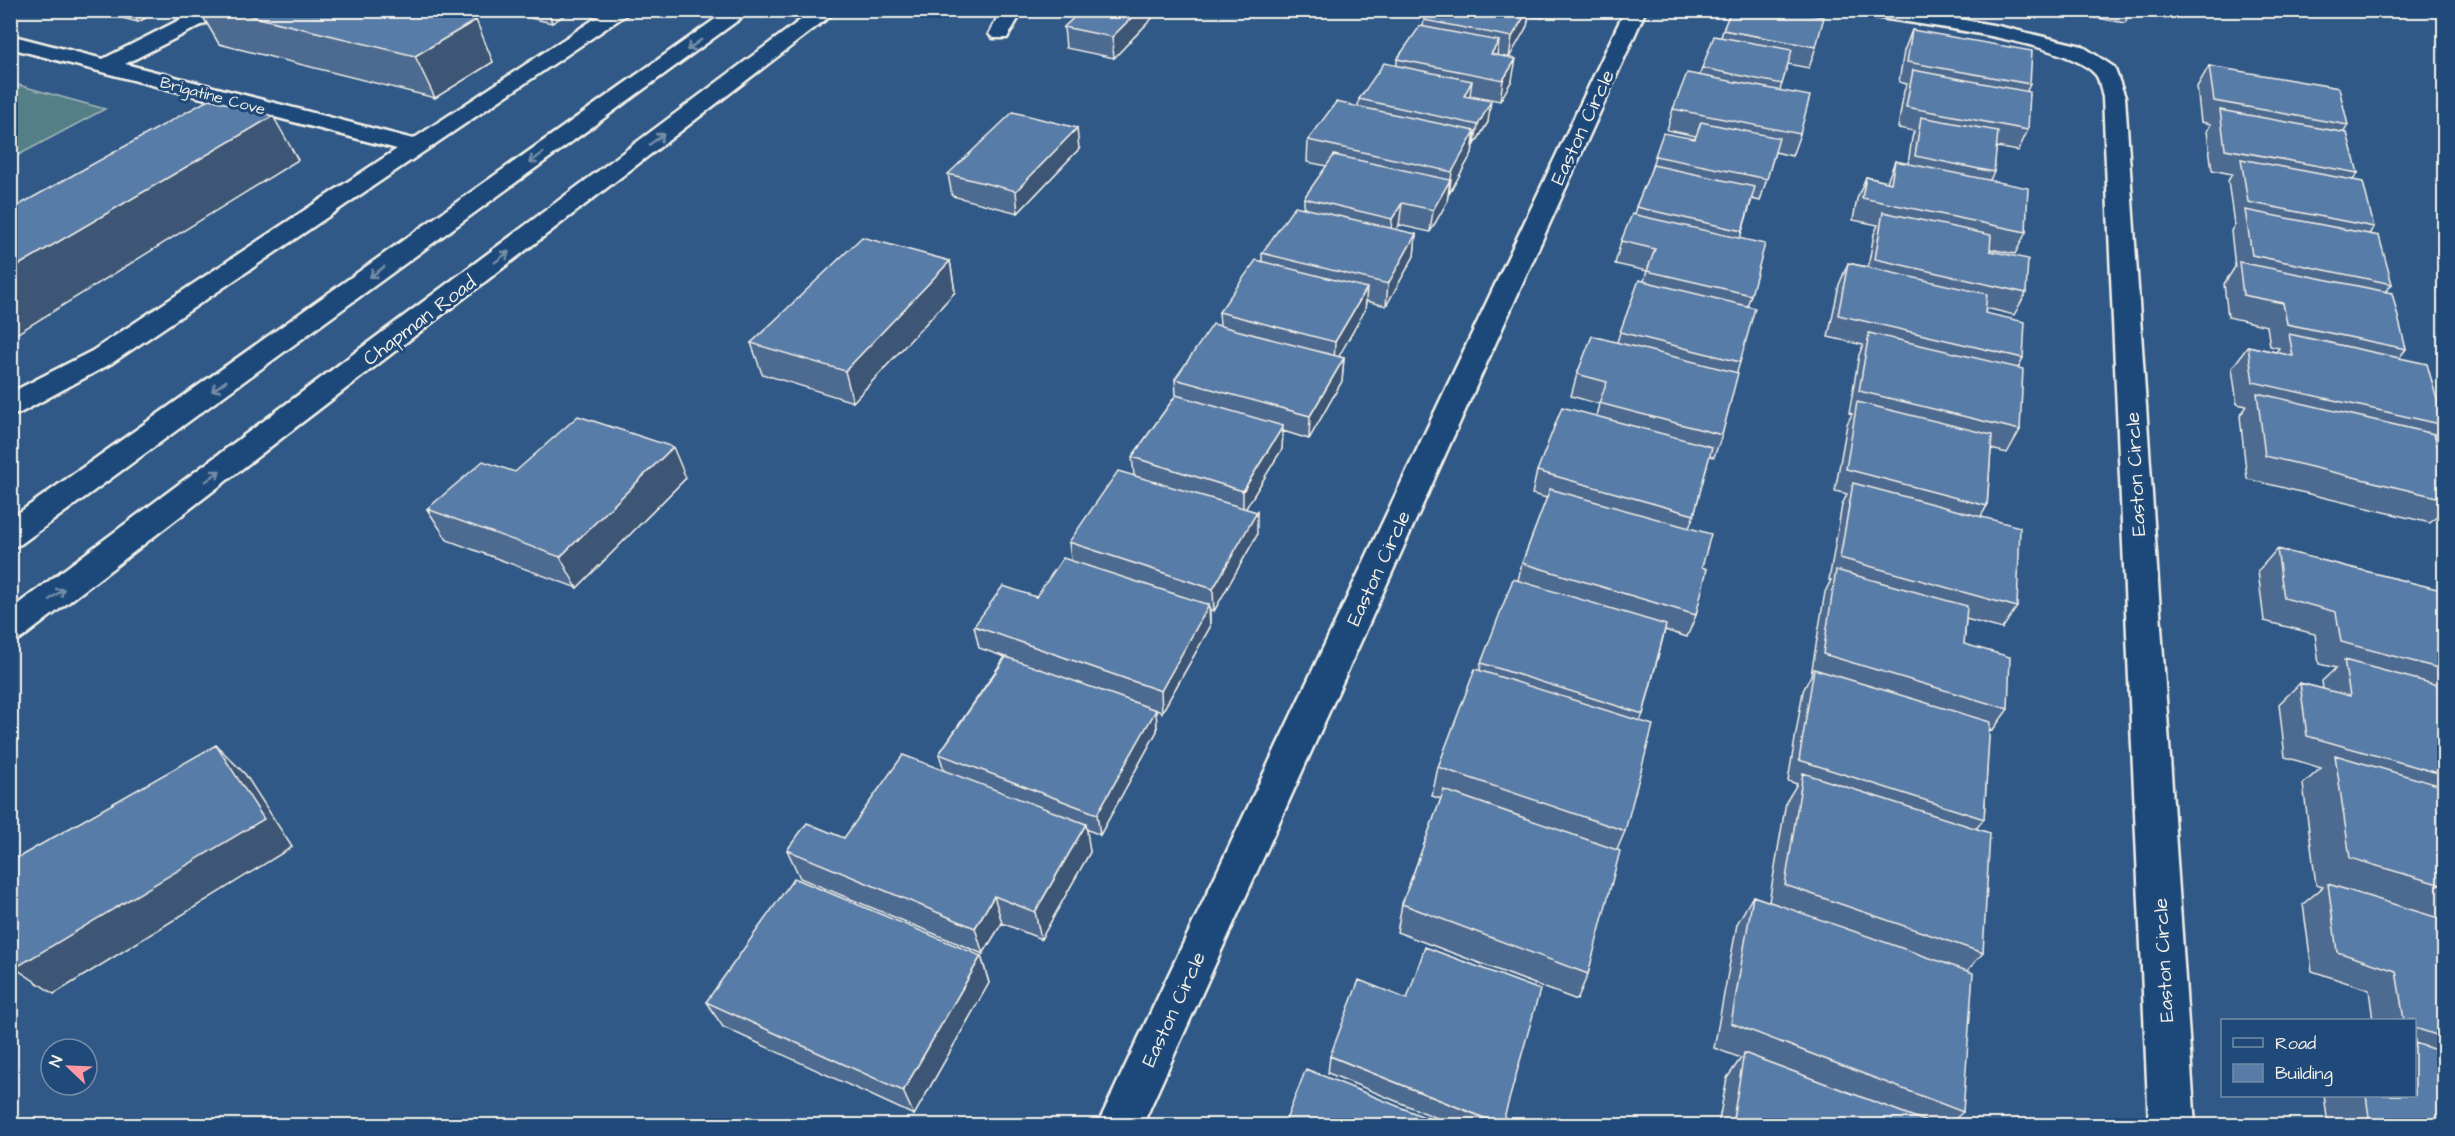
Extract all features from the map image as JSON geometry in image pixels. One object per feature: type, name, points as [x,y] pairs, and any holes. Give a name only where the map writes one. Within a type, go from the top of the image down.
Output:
[{"type":"street","points":[[105,66],[216,10]]},
{"type":"street","points":[[10,406],[102,357],[623,10]]},
{"type":"street","points":[[10,536],[742,10]]},
{"type":"street","name":"Chapman Road","points":[[10,629],[828,10]]},
{"type":"street","points":[[1000,34],[1013,10]]},
{"type":"street","name":"Easton Circle","points":[[1119,1125],[1636,10]]},
{"type":"street","name":"Easton Circle","points":[[1868,10],[1998,32],[2074,51],[2106,72],[2114,97],[2172,1125]]},
{"type":"street","name":"Brigatine Cove","points":[[10,41],[416,147]]},
{"type":"street","points":[[194,116],[226,99]]},
{"type":"green space","points":[[11,83],[105,109],[11,159]]},
{"type":"building","points":[[226,10],[434,10],[476,20],[415,56]]},
{"type":"building","points":[[1082,10],[1139,10],[1112,37],[1064,27]]},
{"type":"building","points":[[1431,10],[1528,10],[1512,37],[1424,20]]},
{"type":"building","points":[[1731,10],[1785,10],[1824,17],[1816,47],[1723,30]]},
{"type":"building","points":[[1420,26],[1499,41],[1491,54],[1516,59],[1503,80],[1397,59]]},
{"type":"building","points":[[1912,30],[2032,51],[2030,84],[1907,62]]},
{"type":"building","points":[[1714,36],[1792,50],[1782,84],[1702,68]]},
{"type":"building","points":[[1384,63],[1472,81],[1464,96],[1491,101],[1478,125],[1359,99]]},
{"type":"building","points":[[2209,66],[2339,88],[2348,125],[2214,101]]},
{"type":"building","points":[[1913,70],[2030,92],[2028,130],[1906,107]]},
{"type":"building","points":[[1687,73],[1810,96],[1800,134],[1673,109]]},
{"type":"building","points":[[210,99],[273,116],[10,270],[10,210]]},
{"type":"building","points":[[1336,102],[1475,131],[1452,172],[1308,140]]},
{"type":"building","points":[[2220,110],[2347,133],[2358,173],[2225,149]]},
{"type":"building","points":[[1013,112],[1077,128],[1016,191],[948,174]]},
{"type":"building","points":[[1921,117],[1998,131],[1994,172],[1915,156]]},
{"type":"building","points":[[1701,122],[1779,138],[1767,179],[1655,156],[1663,133],[1695,139]]},
{"type":"building","points":[[1334,155],[1450,180],[1433,210],[1402,203],[1392,219],[1304,198]]},
{"type":"building","points":[[2241,159],[2363,182],[2374,227],[2248,202]]},
{"type":"building","points":[[1895,161],[2028,188],[2026,232],[1862,198],[1866,177],[1891,183]]},
{"type":"building","points":[[1653,165],[1755,187],[1742,231],[1636,207]]},
{"type":"building","points":[[1295,206],[1416,234],[1388,284],[1262,253]]},
{"type":"building","points":[[2245,210],[2379,236],[2392,284],[2252,255]]},
{"type":"building","points":[[1883,212],[1991,235],[1990,251],[2028,259],[2026,293],[1875,259]]},
{"type":"building","points":[[1632,214],[1765,244],[1751,295],[1647,271],[1655,249],[1621,241]]},
{"type":"building","points":[[862,237],[950,261],[845,371],[751,343]]},
{"type":"building","points":[[1256,260],[1367,288],[1335,342],[1219,312]]},
{"type":"building","points":[[2239,262],[2392,293],[2406,349],[2287,324],[2283,303],[2243,295]]},
{"type":"building","points":[[1848,263],[1987,294],[1985,313],[2025,322],[2023,358],[1838,315]]},
{"type":"building","points":[[1639,280],[1755,308],[1740,362],[1620,332]]},
{"type":"building","points":[[1213,324],[1344,358],[1310,416],[1175,379]]},
{"type":"building","points":[[1869,333],[2023,369],[2020,430],[1859,391]]},
{"type":"building","points":[[2289,334],[2427,364],[2444,425],[2253,382],[2248,346],[2293,356]]},
{"type":"building","points":[[1592,336],[1738,373],[1722,435],[1599,403],[1607,382],[1577,374]]},
{"type":"building","points":[[2257,393],[2434,434],[2445,473],[2445,499],[2265,456]]},
{"type":"building","points":[[1176,395],[1283,426],[1243,491],[1132,457]]},
{"type":"building","points":[[1857,402],[1992,435],[1987,506],[1846,469]]},
{"type":"building","points":[[1562,407],[1712,447],[1694,515],[1537,471]]},
{"type":"building","points":[[578,416],[673,447],[560,557],[427,509],[483,461],[515,472]]},
{"type":"building","points":[[1118,471],[1257,512],[1213,589],[1069,542]]},
{"type":"building","points":[[1853,483],[2020,527],[2017,607],[1840,558]]},
{"type":"building","points":[[1550,489],[1711,534],[1702,567],[1707,569],[1696,615],[1522,563]]},
{"type":"building","points":[[2277,549],[2445,591],[2445,670],[2341,642],[2336,612],[2284,598]]},
{"type":"building","points":[[1063,558],[1209,605],[1161,691],[974,626],[1003,586],[1036,597]]},
{"type":"building","points":[[1836,570],[1967,606],[1964,644],[2010,657],[2008,709],[1823,654]]},
{"type":"building","points":[[1513,579],[1666,625],[1643,714],[1481,663]]},
{"type":"building","points":[[1006,657],[1156,710],[1097,814],[939,754]]},
{"type":"building","points":[[2344,660],[2445,687],[2445,775],[2307,736],[2300,683],[2350,696]]},
{"type":"building","points":[[1475,669],[1653,725],[1625,831],[1438,767]]},
{"type":"building","points":[[1814,669],[1990,722],[1984,819],[1799,760]]},
{"type":"building","points":[[216,745],[264,819],[15,968],[10,958],[10,862]]},
{"type":"building","points":[[903,755],[1086,824],[1035,912],[994,896],[975,928],[787,850],[807,823],[844,838]]},
{"type":"building","points":[[2335,755],[2445,787],[2445,886],[2350,858]]},
{"type":"building","points":[[1803,773],[1990,833],[1983,953],[1785,885]]},
{"type":"building","points":[[1444,790],[1620,851],[1588,974],[1402,904]]},
{"type":"building","points":[[794,878],[981,956],[903,1091],[706,1002]]},
{"type":"building","points":[[2328,884],[2445,920],[2445,1038],[2416,1028],[2416,1019],[2404,1019],[2396,971],[2337,952]]},
{"type":"building","points":[[1753,896],[1973,973],[1963,1112],[1731,1023]]},
{"type":"building","points":[[1425,947],[1540,990],[1502,1125],[1330,1056],[1359,980],[1407,999]]},
{"type":"building","points":[[2416,1043],[2445,1053],[2445,1125],[2370,1125],[2366,1097],[2416,1097]]},
{"type":"building","points":[[1744,1053],[1936,1125],[1732,1125]]},
{"type":"building","points":[[1306,1069],[1444,1125],[1284,1125]]}]
